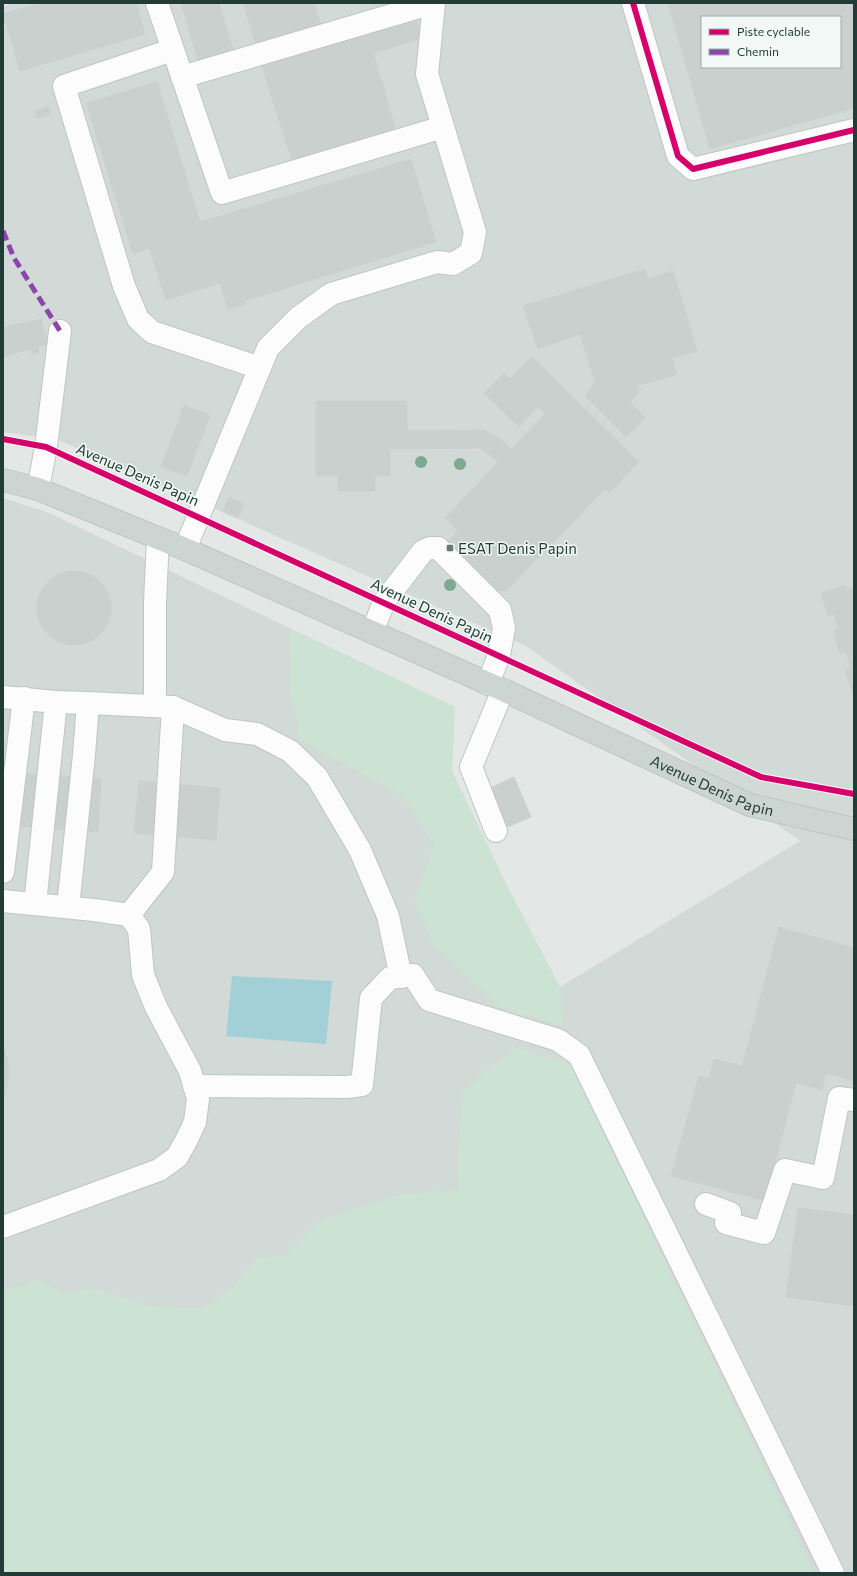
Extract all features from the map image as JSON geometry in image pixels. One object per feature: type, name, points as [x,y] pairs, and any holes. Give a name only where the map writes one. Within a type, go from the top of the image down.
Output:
[{"type":"main road","name":"Avenue Denis Papin","points":[[3,480],[38,489],[158,538],[496,687],[750,805],[854,829]]},
{"type":"street","points":[[157,3],[222,193],[443,127]]},
{"type":"street","points":[[182,77],[433,3],[427,74],[475,232],[471,253],[453,264],[437,262],[331,294],[298,318],[268,348],[185,550]]},
{"type":"street","points":[[633,3],[678,156],[694,168],[854,130]]},
{"type":"street","points":[[172,50],[64,86],[124,286],[138,319],[152,332],[260,368]]},
{"type":"street","points":[[38,489],[46,447],[60,331]]},
{"type":"street","points":[[129,915],[163,872],[164,707],[155,602],[158,538]]},
{"type":"street","points":[[372,632],[384,602],[423,551],[430,548],[438,548],[500,610],[504,628],[499,655],[496,687],[471,767],[496,831]]},
{"type":"street","points":[[3,872],[13,698],[56,702],[164,707],[225,730],[257,734],[290,751],[317,778],[360,850],[388,916],[401,977]]},
{"type":"street","points":[[35,904],[56,702]]},
{"type":"street","points":[[68,907],[88,703]]},
{"type":"street","points":[[3,900],[129,915],[139,929],[143,975],[156,1007],[190,1071],[198,1100],[196,1122],[177,1157],[159,1170],[3,1227]]},
{"type":"street","points":[[194,1086],[347,1087],[362,1085],[371,998],[390,978],[413,975],[429,1000],[558,1040],[579,1055],[833,1573]]},
{"type":"street","points":[[706,1204],[730,1213],[726,1223],[764,1232],[785,1170],[823,1178],[839,1098],[854,1100]]},
{"type":"shaded area","points":[[10,3],[854,3],[854,1573],[3,1573],[3,498],[49,513],[455,707],[452,771],[506,884],[560,987],[800,841],[526,646],[56,439],[3,432],[3,7]]},
{"type":"green space","points":[[291,629],[455,707],[452,771],[506,884],[560,987],[564,1026],[499,1007],[432,943],[415,899],[434,845],[404,796],[300,740],[289,685]]},
{"type":"green space","points":[[515,1048],[569,1063],[815,1573],[3,1573],[3,1291],[20,1287],[38,1280],[62,1293],[94,1289],[151,1307],[202,1308],[234,1287],[256,1259],[286,1255],[322,1220],[393,1196],[457,1189],[462,1091]]},
{"type":"water","points":[[232,976],[332,981],[326,1044],[226,1036]]},
{"type":"building","points":[[41,3],[136,3],[145,34],[20,71],[3,14]]},
{"type":"building","points":[[181,3],[219,3],[234,53],[199,64]]},
{"type":"building","points":[[243,3],[314,3],[321,26],[256,46]]},
{"type":"building","points":[[668,3],[854,3],[854,108],[710,149]]},
{"type":"building","points":[[416,18],[423,38],[380,51],[374,31]]},
{"type":"building","points":[[374,31],[380,51],[297,77],[290,55]]},
{"type":"building","points":[[373,53],[385,92],[333,109],[338,125],[286,142],[268,86]]},
{"type":"building","points":[[290,55],[297,77],[268,86],[262,64]]},
{"type":"building","points":[[157,82],[170,124],[99,145],[86,103]]},
{"type":"building","points":[[385,92],[395,128],[292,160],[286,142],[338,125],[333,109]]},
{"type":"building","points":[[48,106],[51,114],[37,118],[35,111]]},
{"type":"building","points":[[170,124],[200,222],[411,159],[436,242],[244,301],[246,304],[228,309],[220,283],[166,300],[149,248],[133,254],[99,145]]},
{"type":"building","points":[[645,269],[677,374],[637,386],[639,393],[630,402],[645,417],[626,437],[585,396],[595,382],[580,334],[538,349],[523,306]]},
{"type":"building","points":[[673,271],[684,307],[659,315],[648,279]]},
{"type":"building","points":[[684,307],[697,351],[673,358],[659,315]]},
{"type":"building","points":[[41,319],[48,344],[20,352],[13,325]]},
{"type":"building","points":[[13,325],[20,352],[3,357],[3,328]]},
{"type":"building","points":[[38,347],[39,353],[31,354],[30,349]]},
{"type":"building","points":[[532,357],[567,391],[545,414],[538,407],[519,427],[484,393],[504,373],[510,379]]},
{"type":"building","points":[[567,391],[639,462],[609,493],[605,489],[506,591],[498,591],[448,541],[458,531],[445,518]]},
{"type":"building","points":[[316,401],[407,401],[407,431],[390,431],[390,476],[375,476],[375,491],[338,491],[338,476],[316,476]]},
{"type":"building","points":[[184,405],[210,415],[187,476],[161,467]]},
{"type":"building","points":[[485,430],[504,442],[511,449],[498,462],[480,448],[390,449],[390,431]]},
{"type":"building","points":[[229,497],[244,504],[238,518],[223,511]]},
{"type":"building","points":[[67,571],[81,571],[95,577],[105,587],[111,601],[111,615],[105,629],[95,639],[81,645],[67,645],[53,639],[43,629],[37,615],[37,601],[43,587],[53,577]]},
{"type":"building","points":[[845,585],[846,589],[854,587],[853,694],[845,670],[851,668],[846,652],[840,654],[833,631],[838,629],[834,614],[828,616],[821,593]]},
{"type":"building","points":[[3,772],[101,779],[98,832],[3,825]]},
{"type":"building","points":[[514,777],[531,817],[503,829],[488,789]]},
{"type":"building","points":[[139,781],[220,788],[216,840],[134,833]]},
{"type":"building","points":[[779,927],[854,948],[854,1076],[853,1081],[826,1073],[822,1090],[796,1083],[765,1201],[671,1176],[699,1076],[709,1078],[714,1059],[742,1066]]},
{"type":"building","points":[[3,1047],[7,1058],[9,1072],[7,1087],[3,1098]]},
{"type":"building","points":[[798,1208],[854,1215],[854,1306],[786,1297]]},
{"type":"marked path","points":[[3,231],[14,258],[60,331]]},
{"type":"cycle path","points":[[633,3],[678,156],[693,169],[854,130]]},
{"type":"cycle path","points":[[3,439],[46,447],[761,777],[854,794]]},
{"type":"place","name":"ESAT Denis Papin","points":[[450,548]]}]
